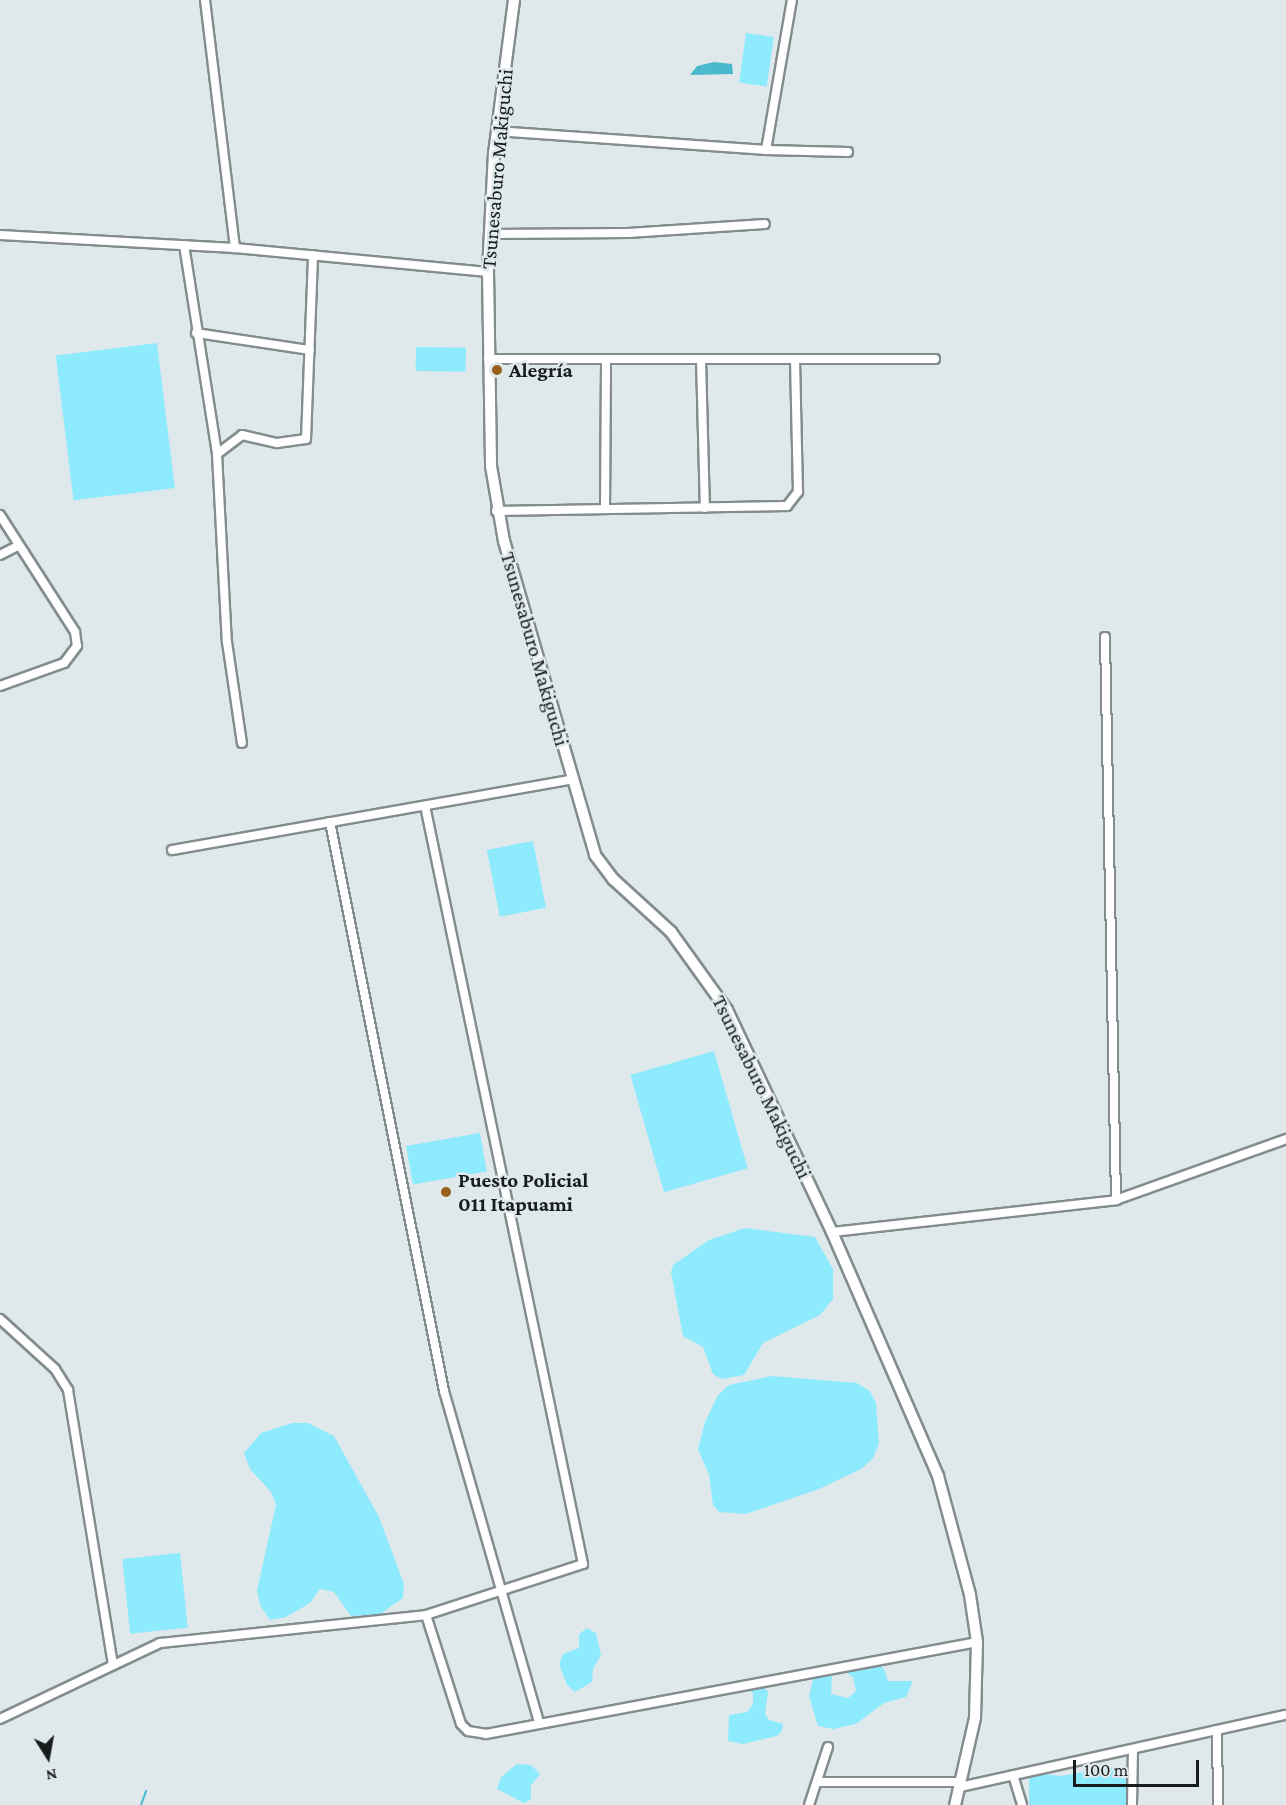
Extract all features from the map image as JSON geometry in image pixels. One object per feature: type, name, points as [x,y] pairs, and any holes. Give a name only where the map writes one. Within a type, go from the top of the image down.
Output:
[{"type":"street","points":[[205,0],[235,248]]},
{"type":"street","name":"Tsunesaburo Makiguchi","points":[[514,0],[496,131],[488,272],[488,359],[496,511],[573,779],[600,864],[671,932],[727,1010],[832,1232],[938,1476],[970,1595],[977,1642],[975,1718],[955,1805]]},
{"type":"street","points":[[766,150],[792,0]]},
{"type":"street","points":[[496,131],[766,150],[848,152]]},
{"type":"street","points":[[490,234],[628,233],[765,224]]},
{"type":"street","points":[[0,235],[235,248],[488,272]]},
{"type":"street","points":[[184,245],[196,333],[217,454],[228,642],[242,743]]},
{"type":"street","points":[[217,454],[242,435],[277,444],[306,439],[313,255]]},
{"type":"street","points":[[196,333],[310,350]]},
{"type":"street","points":[[488,359],[935,359]]},
{"type":"street","points":[[604,509],[606,359]]},
{"type":"street","points":[[701,359],[705,508]]},
{"type":"street","points":[[496,511],[780,507],[793,501],[798,492],[795,359]]},
{"type":"street","points":[[0,515],[75,632],[77,646],[64,663],[0,686]]},
{"type":"street","points":[[0,555],[18,546]]},
{"type":"street","points":[[1105,637],[1116,1200]]},
{"type":"street","points":[[172,850],[573,779]]},
{"type":"street","points":[[0,1719],[160,1643],[426,1616],[582,1564],[425,806]]},
{"type":"street","points":[[330,822],[444,1391],[539,1723]]},
{"type":"street","points":[[832,1232],[1116,1200],[1286,1139]]},
{"type":"street","points":[[0,1319],[55,1369],[68,1390],[113,1664]]},
{"type":"street","points":[[426,1616],[461,1724],[468,1731],[486,1734],[977,1642]]},
{"type":"street","points":[[819,1782],[960,1784],[1013,1775],[1286,1715]]},
{"type":"street","points":[[1217,1730],[1218,1805]]},
{"type":"street","points":[[809,1805],[819,1782],[828,1747]]},
{"type":"street","points":[[1132,1749],[1132,1805]]},
{"type":"street","points":[[1013,1775],[1022,1805]]},
{"type":"shaded area","points":[[746,33],[774,37],[767,86],[739,83]]},
{"type":"shaded area","points":[[714,62],[732,64],[733,74],[690,75],[697,66]]},
{"type":"shaded area","points":[[157,343],[175,488],[74,500],[56,355]]},
{"type":"shaded area","points":[[416,347],[466,348],[466,372],[416,371]]},
{"type":"shaded area","points":[[533,841],[546,908],[500,917],[487,850]]},
{"type":"shaded area","points":[[714,1051],[748,1168],[664,1192],[630,1075]]},
{"type":"shaded area","points":[[480,1133],[487,1171],[413,1184],[406,1146]]},
{"type":"shaded area","points":[[745,1228],[815,1237],[833,1269],[833,1299],[820,1315],[763,1343],[744,1375],[722,1379],[713,1374],[703,1347],[683,1336],[671,1272],[673,1265],[709,1240]]},
{"type":"shaded area","points":[[772,1376],[857,1383],[870,1391],[876,1403],[879,1444],[873,1458],[861,1469],[819,1489],[746,1514],[719,1512],[713,1505],[709,1475],[698,1449],[705,1422],[718,1395],[729,1385]]},
{"type":"shaded area","points":[[292,1423],[308,1423],[334,1436],[379,1517],[404,1584],[403,1598],[380,1614],[351,1616],[334,1592],[320,1589],[310,1603],[286,1617],[270,1620],[260,1605],[257,1590],[276,1505],[271,1492],[250,1469],[244,1453],[261,1433]]},
{"type":"shaded area","points":[[180,1553],[188,1628],[130,1634],[122,1559]]},
{"type":"shaded area","points":[[587,1628],[596,1633],[601,1655],[593,1669],[592,1682],[575,1692],[567,1685],[559,1664],[563,1654],[579,1648],[579,1634]]},
{"type":"shaded area","points":[[874,1662],[884,1669],[888,1681],[913,1681],[906,1697],[884,1703],[856,1724],[833,1729],[818,1726],[809,1696],[813,1679],[832,1675],[831,1694],[848,1698],[856,1691],[853,1677],[845,1672],[849,1665]]},
{"type":"shaded area","points":[[763,1686],[768,1692],[765,1714],[769,1720],[783,1724],[782,1731],[777,1736],[743,1744],[728,1741],[729,1715],[747,1712],[753,1704],[753,1693],[744,1687]]},
{"type":"shaded area","points":[[517,1764],[531,1765],[540,1774],[531,1785],[531,1799],[524,1803],[497,1789],[501,1777]]},
{"type":"shaded area","points":[[1115,1767],[1126,1777],[1131,1805],[1029,1805],[1029,1778],[1035,1773],[1061,1776]]},
{"type":"waterway","points":[[141,1805],[146,1791]]},
{"type":"place","name":"Alegría","points":[[497,370]]},
{"type":"place","name":"Puesto Policial 011 Itapuami","points":[[446,1192]]}]
